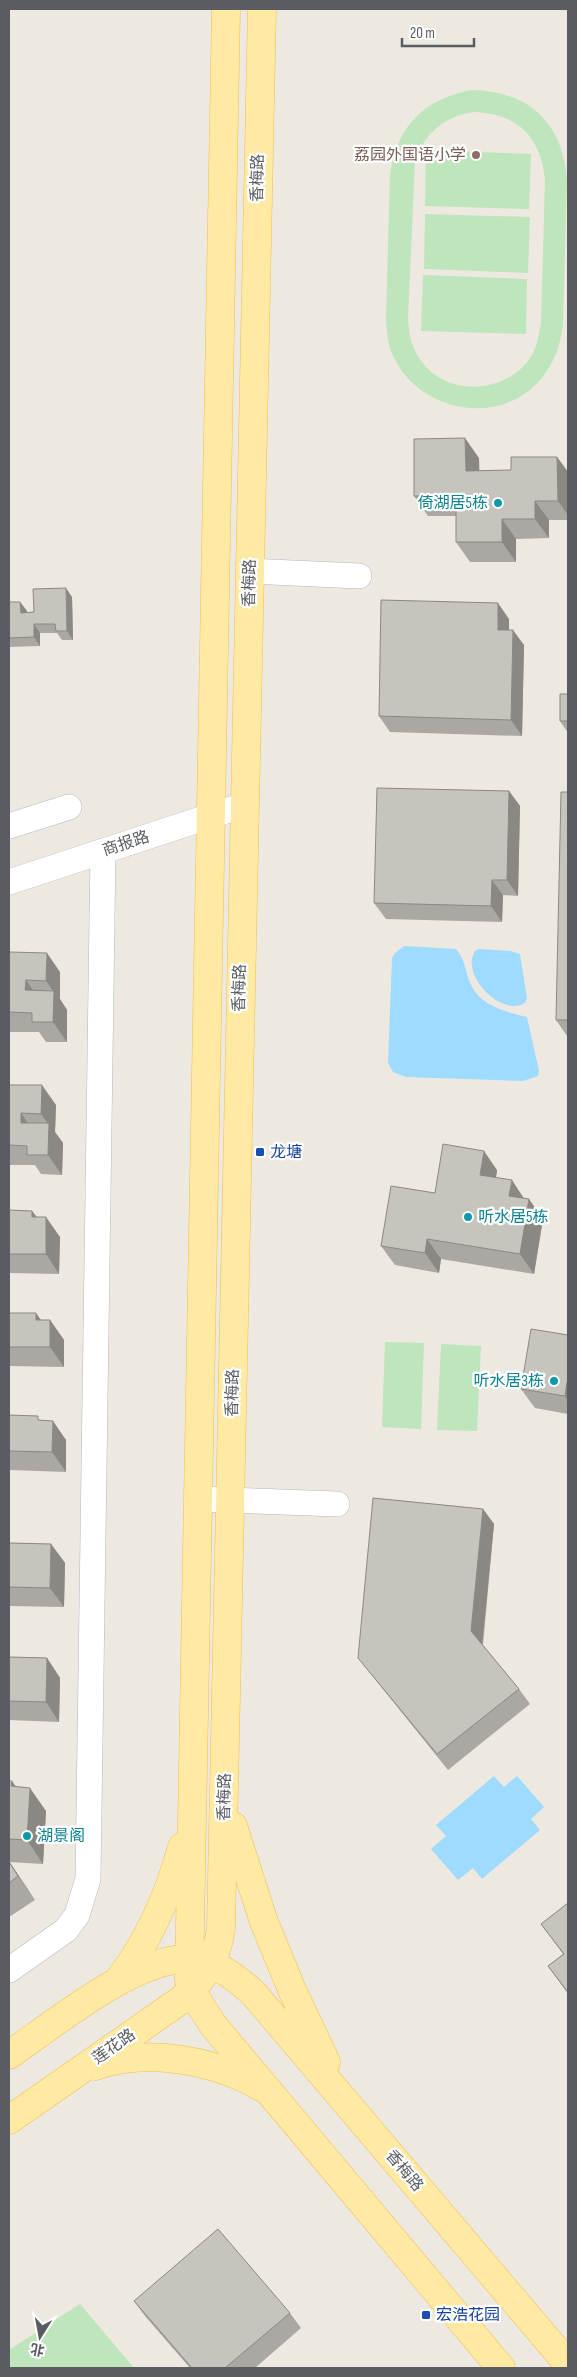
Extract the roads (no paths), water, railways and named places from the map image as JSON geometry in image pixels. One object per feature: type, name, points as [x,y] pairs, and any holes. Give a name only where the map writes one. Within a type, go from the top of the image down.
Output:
[{"type":"main road","name":"香梅路","points":[[200,1962],[191,1814],[226,9]]},
{"type":"main road","name":"香梅路","points":[[200,1962],[222,1928],[262,9]]},
{"type":"main road","points":[[225,1777],[236,1838],[264,1922],[307,2024],[354,2112]]},
{"type":"main road","points":[[118,1981],[132,1963],[163,1902],[180,1855],[191,1814]]},
{"type":"main road","points":[[9,2055],[118,1981],[147,1967],[174,1960],[200,1962]]},
{"type":"main road","name":"香梅路","points":[[200,1962],[235,1978],[254,1994],[568,2364]]},
{"type":"main road","name":"莲花路","points":[[9,2120],[181,2000],[192,1990],[200,1962]]},
{"type":"main road","points":[[192,1990],[213,2025],[501,2368]]},
{"type":"main road","points":[[68,2078],[98,2065],[122,2060],[172,2060],[227,2071],[251,2081],[272,2095]]},
{"type":"street","points":[[250,571],[359,576]]},
{"type":"street","name":"商报路","points":[[9,882],[244,805]]},
{"type":"street","points":[[9,826],[69,807]]},
{"type":"street","points":[[9,1970],[66,1930],[76,1915],[88,1879],[103,852]]},
{"type":"street","points":[[197,1500],[337,1504]]},
{"type":"water","points":[[404,946],[456,949],[464,962],[471,985],[481,998],[495,1007],[527,1017],[539,1071],[538,1076],[523,1081],[406,1077],[393,1072],[388,1063],[392,958]]},
{"type":"water","points":[[476,950],[511,951],[520,954],[527,998],[525,1003],[515,1006],[505,1004],[494,999],[485,991],[477,981],[473,970],[472,959]]},
{"type":"water","points":[[494,1776],[504,1787],[517,1776],[544,1807],[531,1819],[540,1830],[482,1879],[473,1868],[458,1880],[431,1849],[446,1836],[436,1825]]},
{"type":"place","name":"荔园外国语小学","points":[[476,155]]},
{"type":"place","name":"倚湖居5栋","points":[[498,503]]},
{"type":"place","name":"龙塘","points":[[260,1152]]},
{"type":"place","name":"听水居5栋","points":[[468,1217]]},
{"type":"place","name":"听水居3栋","points":[[554,1381]]},
{"type":"place","name":"湖景阁","points":[[27,1836]]},
{"type":"place","name":"宏浩花园","points":[[426,2315]]}]
